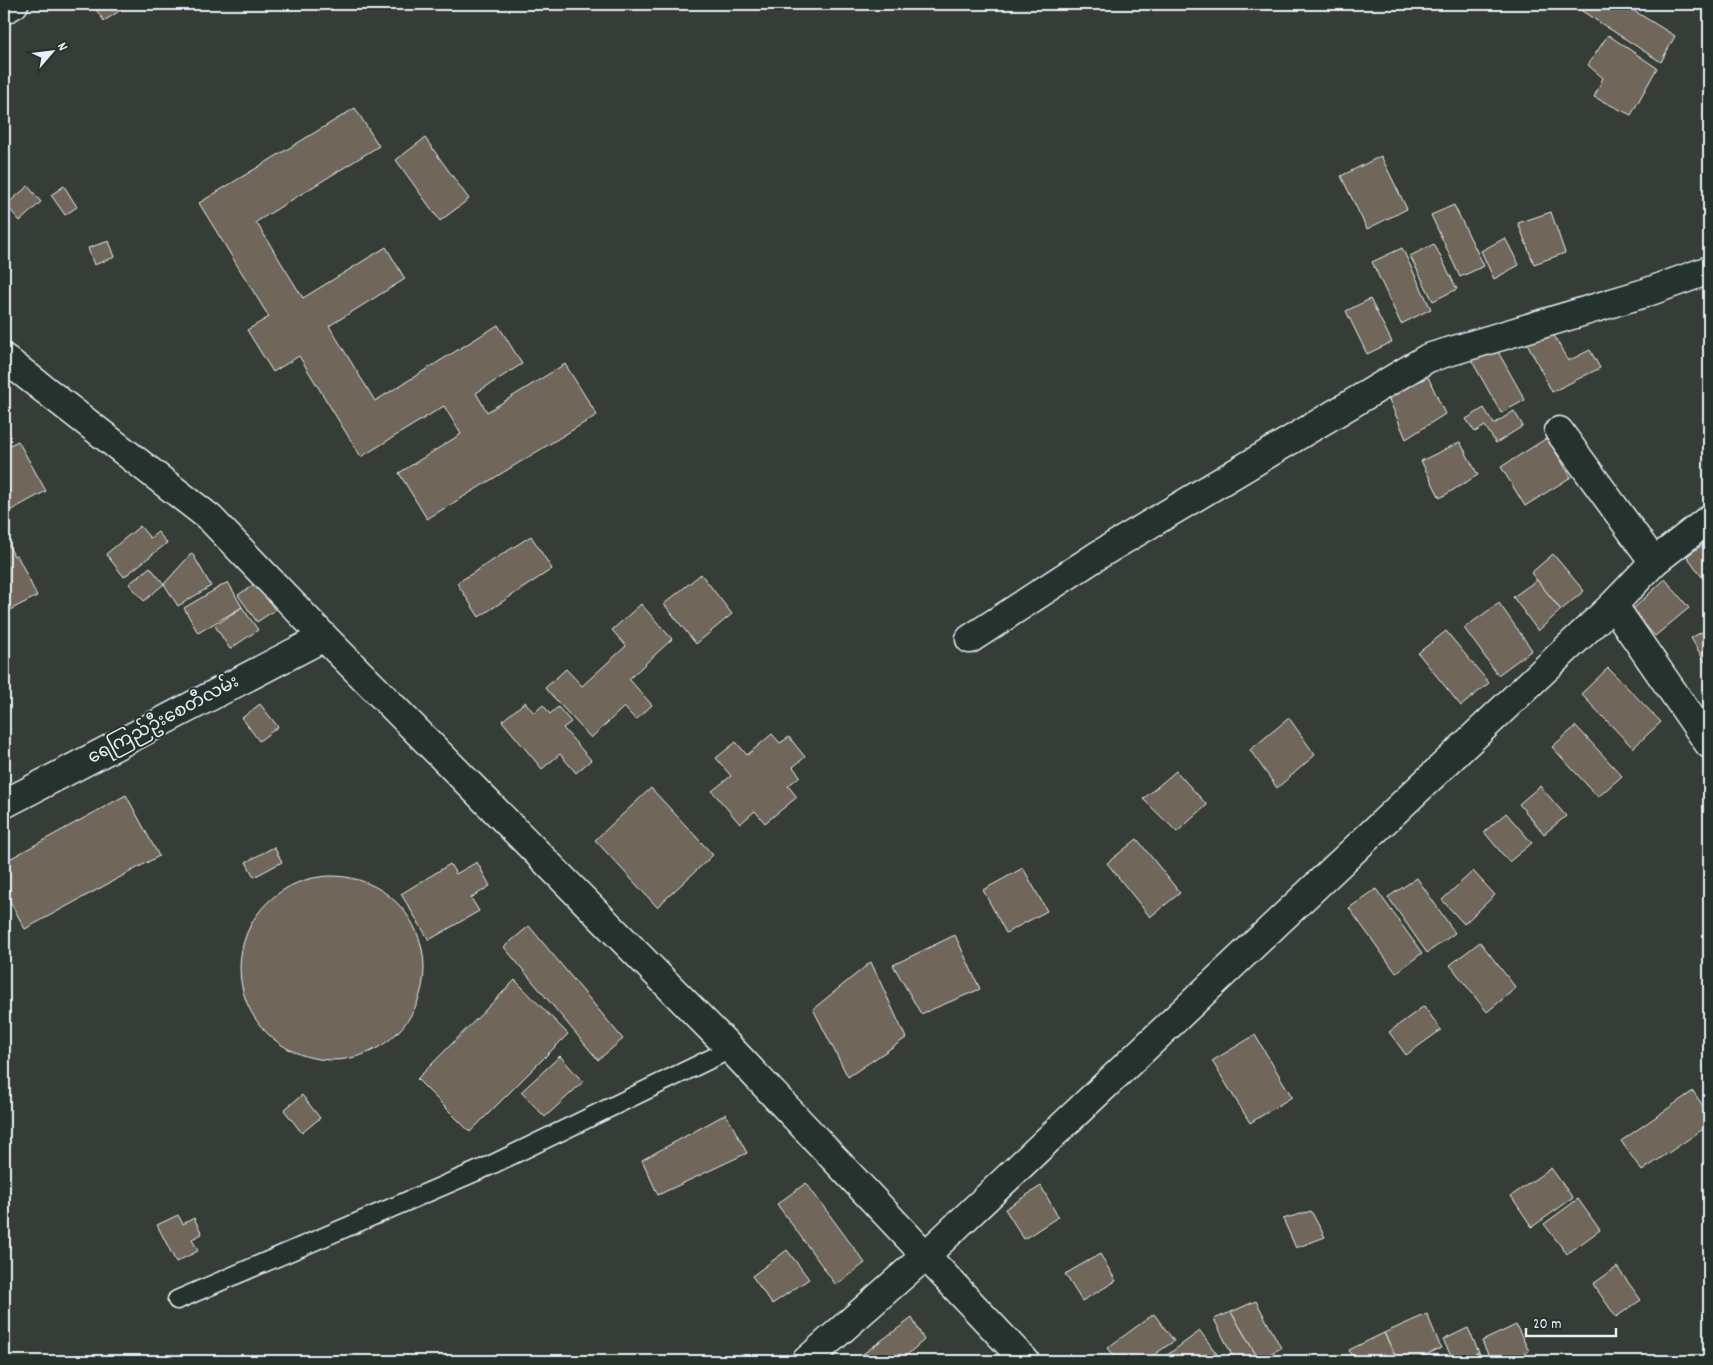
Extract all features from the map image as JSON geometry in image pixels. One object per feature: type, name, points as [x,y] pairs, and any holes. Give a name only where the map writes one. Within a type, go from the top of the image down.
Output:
[{"type":"street","points":[[4,10],[14,4]]},
{"type":"street","points":[[970,639],[1100,554],[1428,358],[1645,293],[1709,270]]},
{"type":"street","points":[[4,358],[210,518],[324,637],[731,1049],[1024,1361]]},
{"type":"street","points":[[1559,432],[1654,562]]},
{"type":"street","points":[[806,1361],[925,1256],[1613,605],[1654,562],[1709,519]]},
{"type":"street","points":[[1613,605],[1709,744]]},
{"type":"street","name":"ရေကြည်ဦးစေတီလမ်း","points":[[4,804],[324,637]]},
{"type":"lane","points":[[177,1300],[489,1166],[731,1049]]},
{"type":"building","points":[[92,4],[130,4],[104,21]]},
{"type":"building","points":[[1571,4],[1623,4],[1675,36],[1661,62]]},
{"type":"building","points":[[1608,35],[1657,68],[1631,115],[1594,97],[1603,78],[1588,65]]},
{"type":"building","points":[[355,108],[379,146],[256,222],[303,298],[386,247],[405,279],[329,326],[375,401],[498,325],[522,364],[476,393],[487,412],[565,364],[597,415],[427,519],[399,473],[461,434],[444,406],[361,457],[299,356],[273,372],[247,330],[269,317],[199,203]]},
{"type":"building","points":[[425,138],[469,199],[440,221],[396,160]]},
{"type":"building","points":[[1381,156],[1407,209],[1367,229],[1341,176]]},
{"type":"building","points":[[28,186],[41,202],[20,221],[6,205]]},
{"type":"building","points":[[64,186],[77,207],[65,215],[51,195]]},
{"type":"building","points":[[1454,205],[1484,266],[1460,277],[1431,215]]},
{"type":"building","points":[[1551,212],[1565,253],[1534,264],[1518,223]]},
{"type":"building","points":[[1505,238],[1519,265],[1494,279],[1481,251]]},
{"type":"building","points":[[109,241],[115,257],[94,265],[88,248]]},
{"type":"building","points":[[1434,244],[1457,289],[1433,301],[1410,256]]},
{"type":"building","points":[[1402,248],[1431,309],[1401,324],[1372,262]]},
{"type":"building","points":[[1370,299],[1392,342],[1367,354],[1346,311]]},
{"type":"building","points":[[1550,328],[1568,361],[1590,350],[1600,368],[1552,392],[1526,341]]},
{"type":"building","points":[[1492,341],[1525,400],[1501,413],[1468,354]]},
{"type":"building","points":[[1428,377],[1445,414],[1406,439],[1388,397]]},
{"type":"building","points":[[1484,408],[1494,424],[1514,411],[1523,426],[1496,443],[1485,426],[1475,432],[1466,419]]},
{"type":"building","points":[[1547,438],[1571,477],[1525,506],[1501,467]]},
{"type":"building","points":[[18,441],[46,491],[4,514],[4,448]]},
{"type":"building","points":[[1460,442],[1478,475],[1440,498],[1421,461]]},
{"type":"building","points":[[140,526],[150,538],[158,532],[167,543],[124,577],[106,554]]},
{"type":"building","points":[[4,536],[14,556],[17,555],[37,596],[4,613]]},
{"type":"building","points":[[531,536],[552,569],[479,617],[457,583]]},
{"type":"building","points":[[1702,545],[1709,556],[1709,587],[1687,556]]},
{"type":"building","points":[[192,553],[211,586],[178,606],[164,584]]},
{"type":"building","points":[[1553,554],[1584,591],[1561,610],[1531,573]]},
{"type":"building","points":[[150,567],[164,584],[144,601],[129,584]]},
{"type":"building","points":[[701,574],[732,614],[696,644],[664,604]]},
{"type":"building","points":[[1665,579],[1689,608],[1655,636],[1632,610]]},
{"type":"building","points":[[1537,580],[1561,610],[1538,631],[1513,597]]},
{"type":"building","points":[[228,582],[242,607],[198,633],[184,608]]},
{"type":"building","points":[[256,583],[275,610],[257,622],[238,595]]},
{"type":"building","points":[[1499,603],[1532,650],[1498,675],[1464,628]]},
{"type":"building","points":[[641,604],[672,639],[629,679],[652,705],[636,720],[624,707],[591,738],[545,688],[566,669],[582,686],[626,646],[612,630]]},
{"type":"building","points":[[242,607],[258,630],[230,649],[215,626]]},
{"type":"building","points":[[1709,628],[1709,669],[1691,638]]},
{"type":"building","points":[[1446,631],[1489,683],[1461,706],[1418,653]]},
{"type":"building","points":[[1608,668],[1661,722],[1633,748],[1581,694]]},
{"type":"building","points":[[525,702],[534,713],[543,705],[550,714],[558,707],[571,722],[563,728],[591,760],[576,773],[560,754],[542,769],[502,721]]},
{"type":"building","points":[[260,704],[278,727],[259,741],[242,718]]},
{"type":"building","points":[[1289,718],[1315,755],[1277,788],[1250,750]]},
{"type":"building","points":[[1576,726],[1622,776],[1598,797],[1552,747]]},
{"type":"building","points":[[772,734],[780,743],[789,737],[805,757],[793,767],[800,776],[788,786],[797,797],[765,823],[755,811],[740,824],[712,791],[731,776],[716,758],[736,742],[747,755]]},
{"type":"building","points":[[1176,771],[1207,805],[1177,832],[1143,799]]},
{"type":"building","points":[[1540,786],[1566,816],[1544,834],[1519,804]]},
{"type":"building","points":[[651,788],[713,855],[657,907],[595,840]]},
{"type":"building","points":[[126,795],[159,856],[25,929],[4,890],[4,862]]},
{"type":"building","points":[[1506,813],[1532,843],[1509,862],[1484,832]]},
{"type":"building","points":[[1137,839],[1180,893],[1150,917],[1107,863]]},
{"type":"building","points":[[274,847],[282,862],[254,877],[246,862]]},
{"type":"building","points":[[477,862],[490,886],[471,898],[479,911],[429,940],[401,894],[450,864],[456,874]]},
{"type":"building","points":[[1023,868],[1047,911],[1006,933],[983,890]]},
{"type":"building","points":[[1473,871],[1495,895],[1464,924],[1442,900]]},
{"type":"building","points":[[323,876],[341,876],[367,883],[383,891],[397,903],[409,917],[417,933],[424,959],[424,977],[417,1003],[409,1019],[397,1033],[383,1045],[359,1056],[341,1060],[323,1060],[305,1056],[281,1045],[255,1019],[244,995],[240,977],[240,959],[244,941],[255,917],[281,891],[305,880]]},
{"type":"building","points":[[1417,878],[1455,933],[1427,953],[1388,897]]},
{"type":"building","points":[[1376,889],[1422,953],[1396,973],[1349,908]]},
{"type":"building","points":[[529,926],[623,1039],[598,1060],[504,947]]},
{"type":"building","points":[[955,935],[980,989],[921,1014],[893,965]]},
{"type":"building","points":[[1480,942],[1516,988],[1487,1012],[1450,965]]},
{"type":"building","points":[[871,962],[906,1038],[848,1077],[813,1009]]},
{"type":"building","points":[[515,980],[568,1034],[470,1132],[417,1079]]},
{"type":"building","points":[[1424,1006],[1441,1030],[1406,1055],[1389,1032]]},
{"type":"building","points":[[1255,1035],[1292,1097],[1250,1123],[1212,1061]]},
{"type":"building","points":[[560,1056],[583,1082],[545,1117],[521,1092]]},
{"type":"building","points":[[1693,1091],[1709,1115],[1709,1125],[1642,1171],[1621,1141]]},
{"type":"building","points":[[302,1095],[320,1118],[302,1133],[284,1110]]},
{"type":"building","points":[[726,1114],[747,1153],[658,1195],[642,1160]]},
{"type":"building","points":[[1551,1168],[1573,1198],[1532,1227],[1511,1196]]},
{"type":"building","points":[[806,1183],[865,1263],[836,1285],[777,1204]]},
{"type":"building","points":[[1041,1186],[1058,1217],[1024,1239],[1005,1209]]},
{"type":"building","points":[[1578,1199],[1600,1230],[1567,1254],[1544,1224]]},
{"type":"building","points":[[1311,1211],[1325,1237],[1296,1248],[1283,1219]]},
{"type":"building","points":[[178,1215],[183,1224],[194,1218],[202,1234],[192,1239],[198,1251],[176,1262],[157,1225]]},
{"type":"building","points":[[787,1250],[809,1279],[772,1304],[752,1276]]},
{"type":"building","points":[[1100,1254],[1116,1281],[1082,1301],[1065,1274]]},
{"type":"building","points":[[1617,1267],[1641,1300],[1616,1317],[1593,1284]]},
{"type":"building","points":[[1256,1301],[1281,1348],[1259,1360],[1231,1312]]},
{"type":"building","points":[[1231,1312],[1259,1360],[1235,1361],[1214,1319]]},
{"type":"building","points":[[1154,1314],[1174,1341],[1145,1361],[1117,1361],[1107,1348]]},
{"type":"building","points":[[1427,1314],[1441,1348],[1412,1361],[1398,1361],[1384,1333]]},
{"type":"building","points":[[912,1318],[924,1340],[900,1361],[858,1361],[856,1359]]},
{"type":"building","points":[[1516,1325],[1529,1351],[1509,1361],[1491,1361],[1482,1341]]},
{"type":"building","points":[[1468,1328],[1479,1352],[1461,1361],[1454,1361],[1443,1340]]},
{"type":"building","points":[[1200,1331],[1222,1361],[1159,1361]]},
{"type":"building","points":[[1384,1333],[1398,1361],[1354,1361],[1349,1350]]},
{"type":"building","points":[[1479,1352],[1484,1361],[1461,1361]]}]
